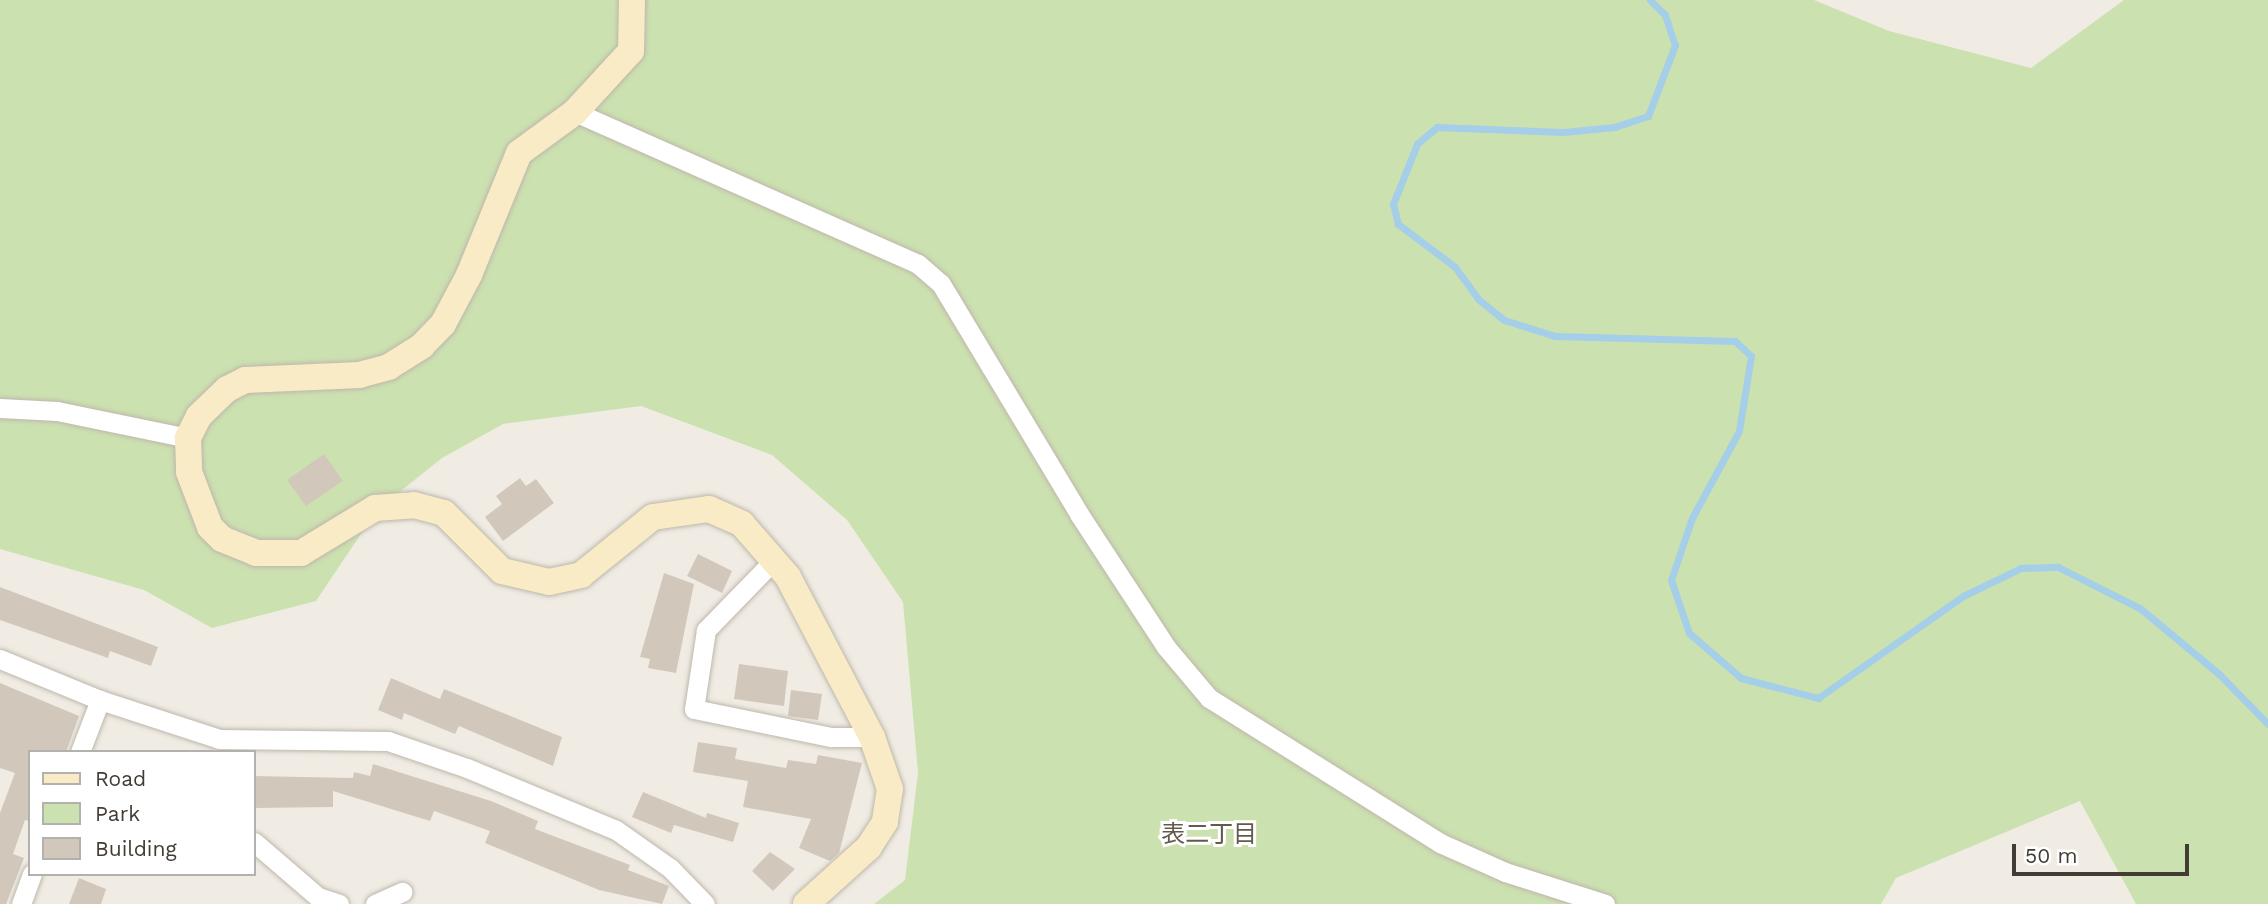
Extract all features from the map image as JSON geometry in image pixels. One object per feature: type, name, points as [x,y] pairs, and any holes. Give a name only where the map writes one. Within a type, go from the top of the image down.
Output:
[{"type":"street","points":[[632,0],[631,51],[575,112],[519,153],[469,275],[443,324],[422,346],[388,368],[360,375],[244,380],[212,402],[188,438],[190,472],[211,527],[222,539],[256,553],[301,553],[375,508],[404,504],[444,513],[502,571],[531,580],[581,575],[653,517],[692,509],[724,513],[742,524],[775,560],[872,737],[890,789],[886,822],[869,848],[806,904]]},
{"type":"street","points":[[575,112],[918,264],[941,284],[1079,514],[1166,647],[1209,698],[1440,843],[1505,872],[1605,904]]},
{"type":"street","points":[[0,408],[57,411],[188,438]]},
{"type":"street","points":[[775,560],[706,630],[694,709],[831,737],[872,737]]},
{"type":"street","points":[[0,659],[209,744],[388,741],[467,768],[616,830],[670,868],[705,904]]},
{"type":"street","points":[[81,750],[100,700]]},
{"type":"street","points":[[256,844],[318,897],[339,904]]},
{"type":"street","points":[[20,904],[31,876]]},
{"type":"street","points":[[375,904],[402,892]]},
{"type":"green space","points":[[0,0],[1814,0],[1889,31],[2031,68],[2124,0],[2268,0],[2268,904],[2136,904],[2080,801],[1896,878],[1881,904],[874,904],[905,880],[918,773],[903,602],[847,520],[772,455],[641,406],[503,424],[442,458],[377,510],[316,601],[212,628],[144,590],[0,549]]},
{"type":"building","points":[[324,454],[343,481],[306,506],[287,480]]},
{"type":"building","points":[[520,478],[526,486],[536,479],[554,503],[503,541],[485,517],[502,504],[496,496]]},
{"type":"building","points":[[698,554],[732,571],[722,593],[687,576]]},
{"type":"building","points":[[664,573],[694,584],[676,673],[648,668],[650,659],[640,657]]},
{"type":"building","points":[[0,587],[158,647],[151,666],[110,651],[108,658],[0,620]]},
{"type":"building","points":[[739,664],[788,671],[784,706],[734,699]]},
{"type":"building","points":[[391,678],[440,699],[444,689],[562,737],[553,766],[459,726],[455,734],[404,713],[402,720],[378,710]]},
{"type":"building","points":[[0,683],[79,716],[67,750],[28,750],[28,821],[25,820],[13,854],[24,858],[6,904],[0,904],[0,813],[15,773],[0,768]]},
{"type":"building","points":[[791,690],[822,694],[818,720],[788,716]]},
{"type":"building","points":[[698,742],[737,748],[735,759],[786,768],[788,760],[816,764],[818,755],[862,763],[839,853],[830,861],[799,848],[811,819],[743,807],[748,781],[693,772]]},
{"type":"building","points":[[373,764],[491,801],[538,821],[535,829],[630,865],[628,870],[669,886],[662,904],[599,890],[485,843],[490,831],[434,811],[430,821],[333,791],[333,807],[256,808],[256,776],[353,778],[354,772],[370,776]]},
{"type":"building","points":[[643,792],[706,818],[707,813],[739,823],[733,842],[674,825],[671,833],[632,817]]},
{"type":"building","points":[[770,852],[795,869],[773,891],[752,871]]},
{"type":"building","points":[[79,878],[106,889],[101,904],[69,904]]},
{"type":"waterway","points":[[1650,0],[1665,15],[1675,45],[1648,116],[1615,127],[1563,132],[1437,127],[1417,144],[1393,204],[1398,224],[1455,267],[1478,299],[1504,320],[1555,336],[1735,341],[1751,356],[1739,431],[1692,518],[1671,580],[1689,633],[1741,678],[1818,698],[1963,596],[2021,568],[2058,567],[2141,609],[2219,674],[2268,724]]},
{"type":"district","name":"表二丁目","points":[[1209,835]]}]
